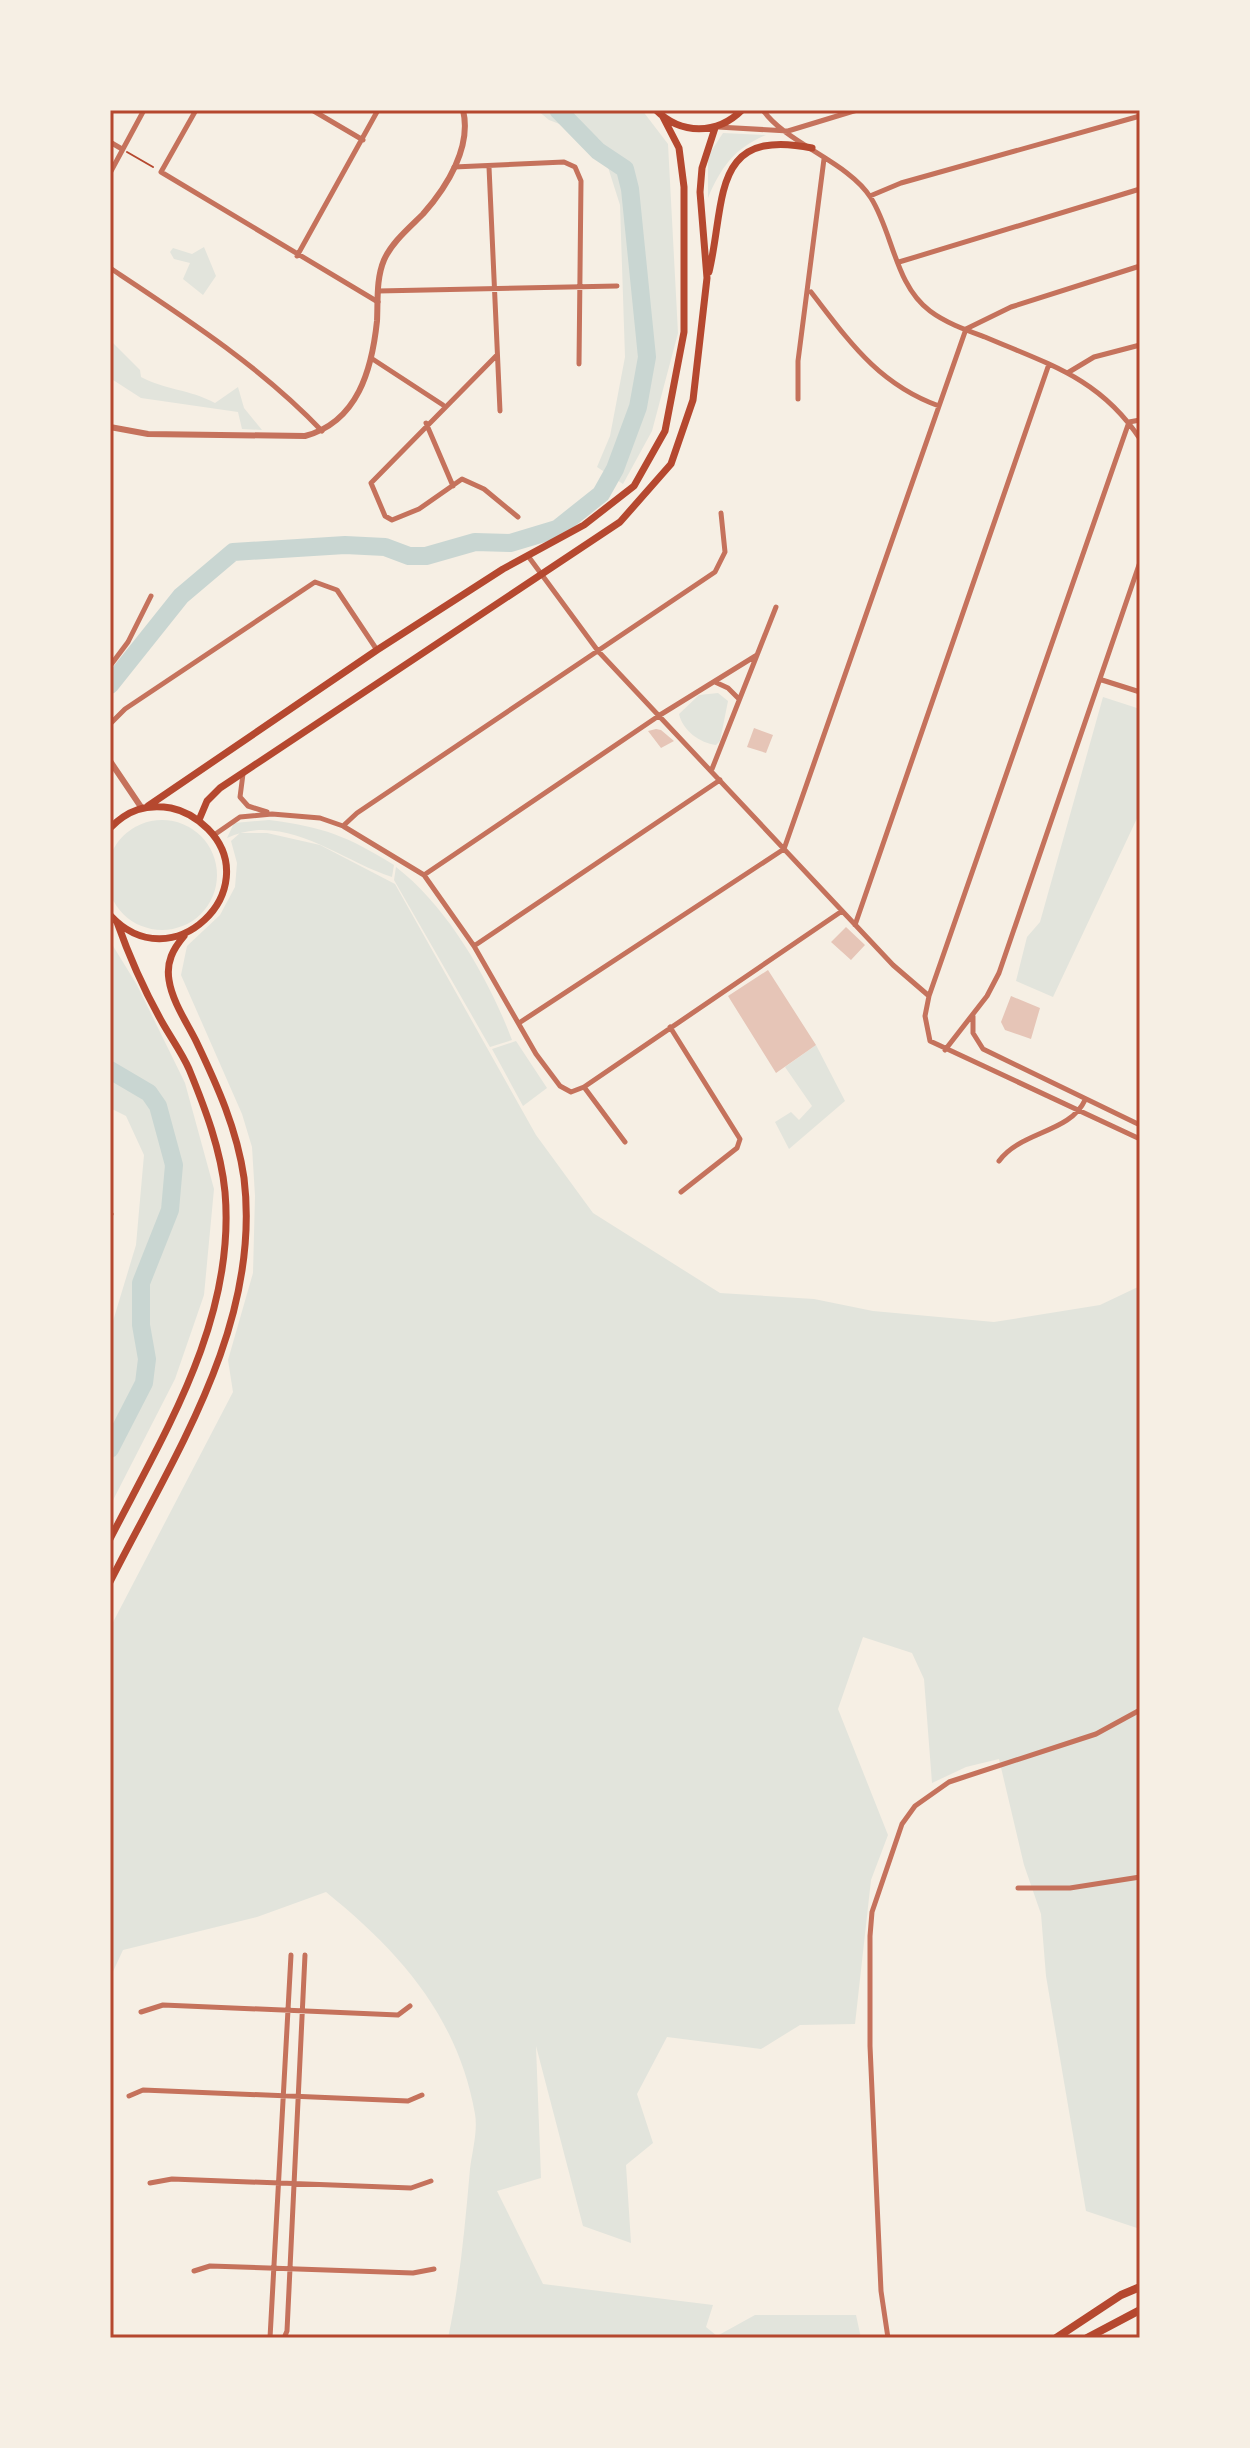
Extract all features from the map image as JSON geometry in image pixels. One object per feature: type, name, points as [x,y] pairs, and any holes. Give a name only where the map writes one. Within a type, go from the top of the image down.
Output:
[{"type":"main road","points":[[656,110],[679,126],[716,127],[742,110]]},
{"type":"main road","points":[[110,828],[122,817],[145,806],[377,650],[527,555],[584,525],[618,502],[647,466],[665,431],[684,332],[686,248],[679,148],[663,117]]},
{"type":"main road","points":[[707,278],[700,192],[705,155],[716,127]]},
{"type":"main road","points":[[199,820],[212,794],[620,522],[671,464],[693,400],[707,278],[721,201],[736,161],[764,143],[812,148]]},
{"type":"main road","points":[[110,1582],[224,1347],[243,1269],[246,1218],[235,1132],[216,1082],[169,982],[169,961],[184,936],[211,915],[225,884],[222,850],[214,835],[199,820],[180,810],[145,806]]},
{"type":"main road","points":[[110,915],[148,938],[184,936]]},
{"type":"main road","points":[[110,1539],[162,1439],[205,1338],[217,1301],[226,1224],[225,1190],[207,1117],[188,1066],[161,1020],[117,922]]},
{"type":"main road","points":[[1056,2338],[1121,2295],[1140,2287]]},
{"type":"main road","points":[[1087,2338],[1140,2310]]},
{"type":"street","points":[[110,173],[144,110]]},
{"type":"street","points":[[196,110],[161,172],[378,302]]},
{"type":"street","points":[[312,110],[363,140]]},
{"type":"street","points":[[297,256],[378,110]]},
{"type":"street","points":[[110,427],[148,434],[270,437],[322,431],[360,392],[371,358],[384,261],[427,210],[454,167],[465,140],[463,110]]},
{"type":"street","points":[[763,110],[773,124],[812,148],[870,196],[909,287],[921,304],[943,320],[1069,372],[1100,392],[1129,422],[1140,439]]},
{"type":"street","points":[[716,127],[788,131],[857,110]]},
{"type":"street","points":[[870,196],[901,183],[1140,116]]},
{"type":"street","points":[[110,142],[122,149]]},
{"type":"street","points":[[798,399],[798,361],[810,291],[824,158]]},
{"type":"street","points":[[454,167],[564,162],[578,173],[581,286],[579,364]]},
{"type":"street","points":[[489,167],[500,411]]},
{"type":"street","points":[[899,262],[1140,189]]},
{"type":"street","points":[[519,1023],[784,849],[966,329],[1011,307],[1140,266]]},
{"type":"street","points":[[110,268],[250,364],[290,397],[322,431]]},
{"type":"street","points":[[378,291],[617,286]]},
{"type":"street","points":[[810,291],[864,358],[885,377],[909,395],[939,406]]},
{"type":"street","points":[[1069,372],[1094,357],[1140,345]]},
{"type":"street","points":[[496,356],[371,479],[385,516],[392,520],[405,517],[462,479],[484,489],[518,517]]},
{"type":"street","points":[[371,358],[443,405]]},
{"type":"street","points":[[855,925],[1049,364]]},
{"type":"street","points":[[1129,422],[1140,420]]},
{"type":"street","points":[[1129,422],[929,996],[925,1026],[934,1045],[1140,1139]]},
{"type":"street","points":[[426,423],[453,486]]},
{"type":"street","points":[[343,826],[357,813],[722,564],[725,552],[721,513]]},
{"type":"street","points":[[527,555],[598,651],[855,925],[929,996]]},
{"type":"street","points":[[945,1050],[973,1016],[999,973],[1014,937],[1140,562]]},
{"type":"street","points":[[110,724],[125,709],[315,582],[337,590],[377,650]]},
{"type":"street","points":[[1131,588],[1140,585]]},
{"type":"street","points":[[110,666],[128,642],[151,596]]},
{"type":"street","points":[[712,770],[776,607]]},
{"type":"street","points":[[424,875],[660,715],[757,655]]},
{"type":"street","points":[[1102,680],[1140,692]]},
{"type":"street","points":[[714,682],[728,688],[740,700]]},
{"type":"street","points":[[110,761],[145,806]]},
{"type":"street","points":[[243,774],[239,791],[243,802],[272,814]]},
{"type":"street","points":[[474,946],[720,780]]},
{"type":"street","points":[[214,835],[240,817],[272,814],[320,818],[343,826],[424,875],[474,946],[536,1054],[565,1090],[576,1091],[584,1087],[842,911]]},
{"type":"street","points":[[973,1016],[973,1033],[983,1049],[1140,1125]]},
{"type":"street","points":[[670,1027],[738,1133],[737,1148],[681,1192]]},
{"type":"street","points":[[934,1045],[955,1038]]},
{"type":"street","points":[[584,1087],[625,1142]]},
{"type":"street","points":[[999,1161],[1018,1143],[1080,1111],[1085,1100]]},
{"type":"street","points":[[888,2338],[881,2291],[869,1971],[872,1912],[891,1849],[902,1824],[915,1806],[949,1782],[1096,1734],[1140,1710]]},
{"type":"street","points":[[1018,1888],[1070,1888],[1140,1877]]},
{"type":"street","points":[[270,2338],[291,1955]]},
{"type":"street","points":[[284,2338],[305,1955]]},
{"type":"street","points":[[141,2012],[163,2005],[398,2015],[410,2006]]},
{"type":"street","points":[[129,2096],[143,2090],[408,2101],[422,2095]]},
{"type":"street","points":[[150,2183],[172,2179],[295,2181],[411,2188],[431,2181]]},
{"type":"street","points":[[194,2271],[210,2266],[413,2273],[434,2269]]},
{"type":"path","points":[[122,149],[161,172]]},
{"type":"shaded area","points":[[537,110],[642,110],[668,144],[678,333],[652,431],[623,484],[597,467],[610,436],[625,357],[620,205],[599,139],[549,120]]},
{"type":"shaded area","points":[[723,133],[766,135],[737,152],[718,177],[708,198],[708,156]]},
{"type":"shaded area","points":[[204,247],[216,276],[203,295],[183,279],[190,263],[174,259],[170,252],[173,248],[192,254]]},
{"type":"shaded area","points":[[110,340],[140,370],[141,377],[159,385],[215,403],[238,387],[244,408],[262,430],[242,429],[238,412],[141,398],[110,378]]},
{"type":"shaded area","points":[[718,693],[728,701],[720,741],[716,745],[693,735],[684,726],[679,714],[699,695]]},
{"type":"shaded area","points":[[1103,697],[1140,709],[1140,812],[1053,997],[1016,981],[1027,937],[1040,922]]},
{"type":"shaded area","points":[[162,820],[183,824],[201,836],[213,854],[217,875],[213,896],[201,914],[183,926],[162,930],[141,926],[123,914],[111,896],[107,875],[111,854],[123,836],[141,824]]},
{"type":"shaded area","points":[[269,820],[305,826],[348,840],[394,865],[392,877],[291,834],[270,830],[249,831],[227,838],[234,823]]},
{"type":"shaded area","points":[[240,833],[267,833],[320,845],[395,884],[536,1135],[593,1213],[720,1293],[814,1299],[873,1311],[994,1322],[1100,1305],[1140,1286],[1140,2229],[1086,2211],[1046,1976],[1041,1914],[1024,1865],[999,1759],[966,1767],[932,1783],[924,1679],[912,1653],[863,1637],[838,1709],[888,1835],[871,1880],[855,2024],[800,2025],[761,2049],[667,2037],[637,2094],[653,2143],[626,2165],[631,2243],[583,2226],[536,2046],[541,2178],[497,2191],[543,2284],[713,2305],[706,2327],[717,2336],[755,2315],[856,2315],[861,2338],[448,2338],[462,2254],[475,2114],[467,2079],[440,2017],[422,1989],[378,1938],[326,1892],[257,1917],[123,1950],[110,1978],[110,1628],[233,1392],[228,1360],[253,1273],[255,1196],[252,1147],[242,1114],[181,975],[187,946],[220,915],[235,887],[237,863],[231,841]]},
{"type":"shaded area","points":[[396,867],[433,902],[465,946],[512,1040],[490,1047],[394,880]]},
{"type":"shaded area","points":[[110,941],[137,985],[185,1083],[214,1189],[204,1295],[175,1379],[110,1506],[110,1331],[136,1245],[144,1155],[126,1116],[110,1108]]},
{"type":"shaded area","points":[[516,1041],[547,1088],[523,1106],[492,1049]]},
{"type":"shaded area","points":[[816,1045],[845,1101],[789,1149],[775,1122],[791,1112],[799,1120],[812,1106],[785,1067]]},
{"type":"building","points":[[754,728],[773,735],[766,753],[747,747]]},
{"type":"building","points":[[656,729],[674,741],[661,748],[648,731]]},
{"type":"building","points":[[846,927],[865,945],[851,960],[831,942]]},
{"type":"building","points":[[768,970],[816,1045],[776,1073],[728,996]]},
{"type":"building","points":[[1011,996],[1040,1008],[1031,1039],[1005,1030],[1001,1022]]},
{"type":"waterway","points":[[110,685],[181,596],[233,552],[345,545],[385,547],[409,556],[426,556],[475,542],[510,543],[557,529],[601,494],[615,469],[638,407],[647,357],[630,189],[625,169],[598,151],[558,110]]},
{"type":"waterway","points":[[110,1070],[149,1093],[158,1106],[174,1165],[170,1210],[141,1283],[141,1325],[147,1359],[144,1383],[110,1449]]}]
